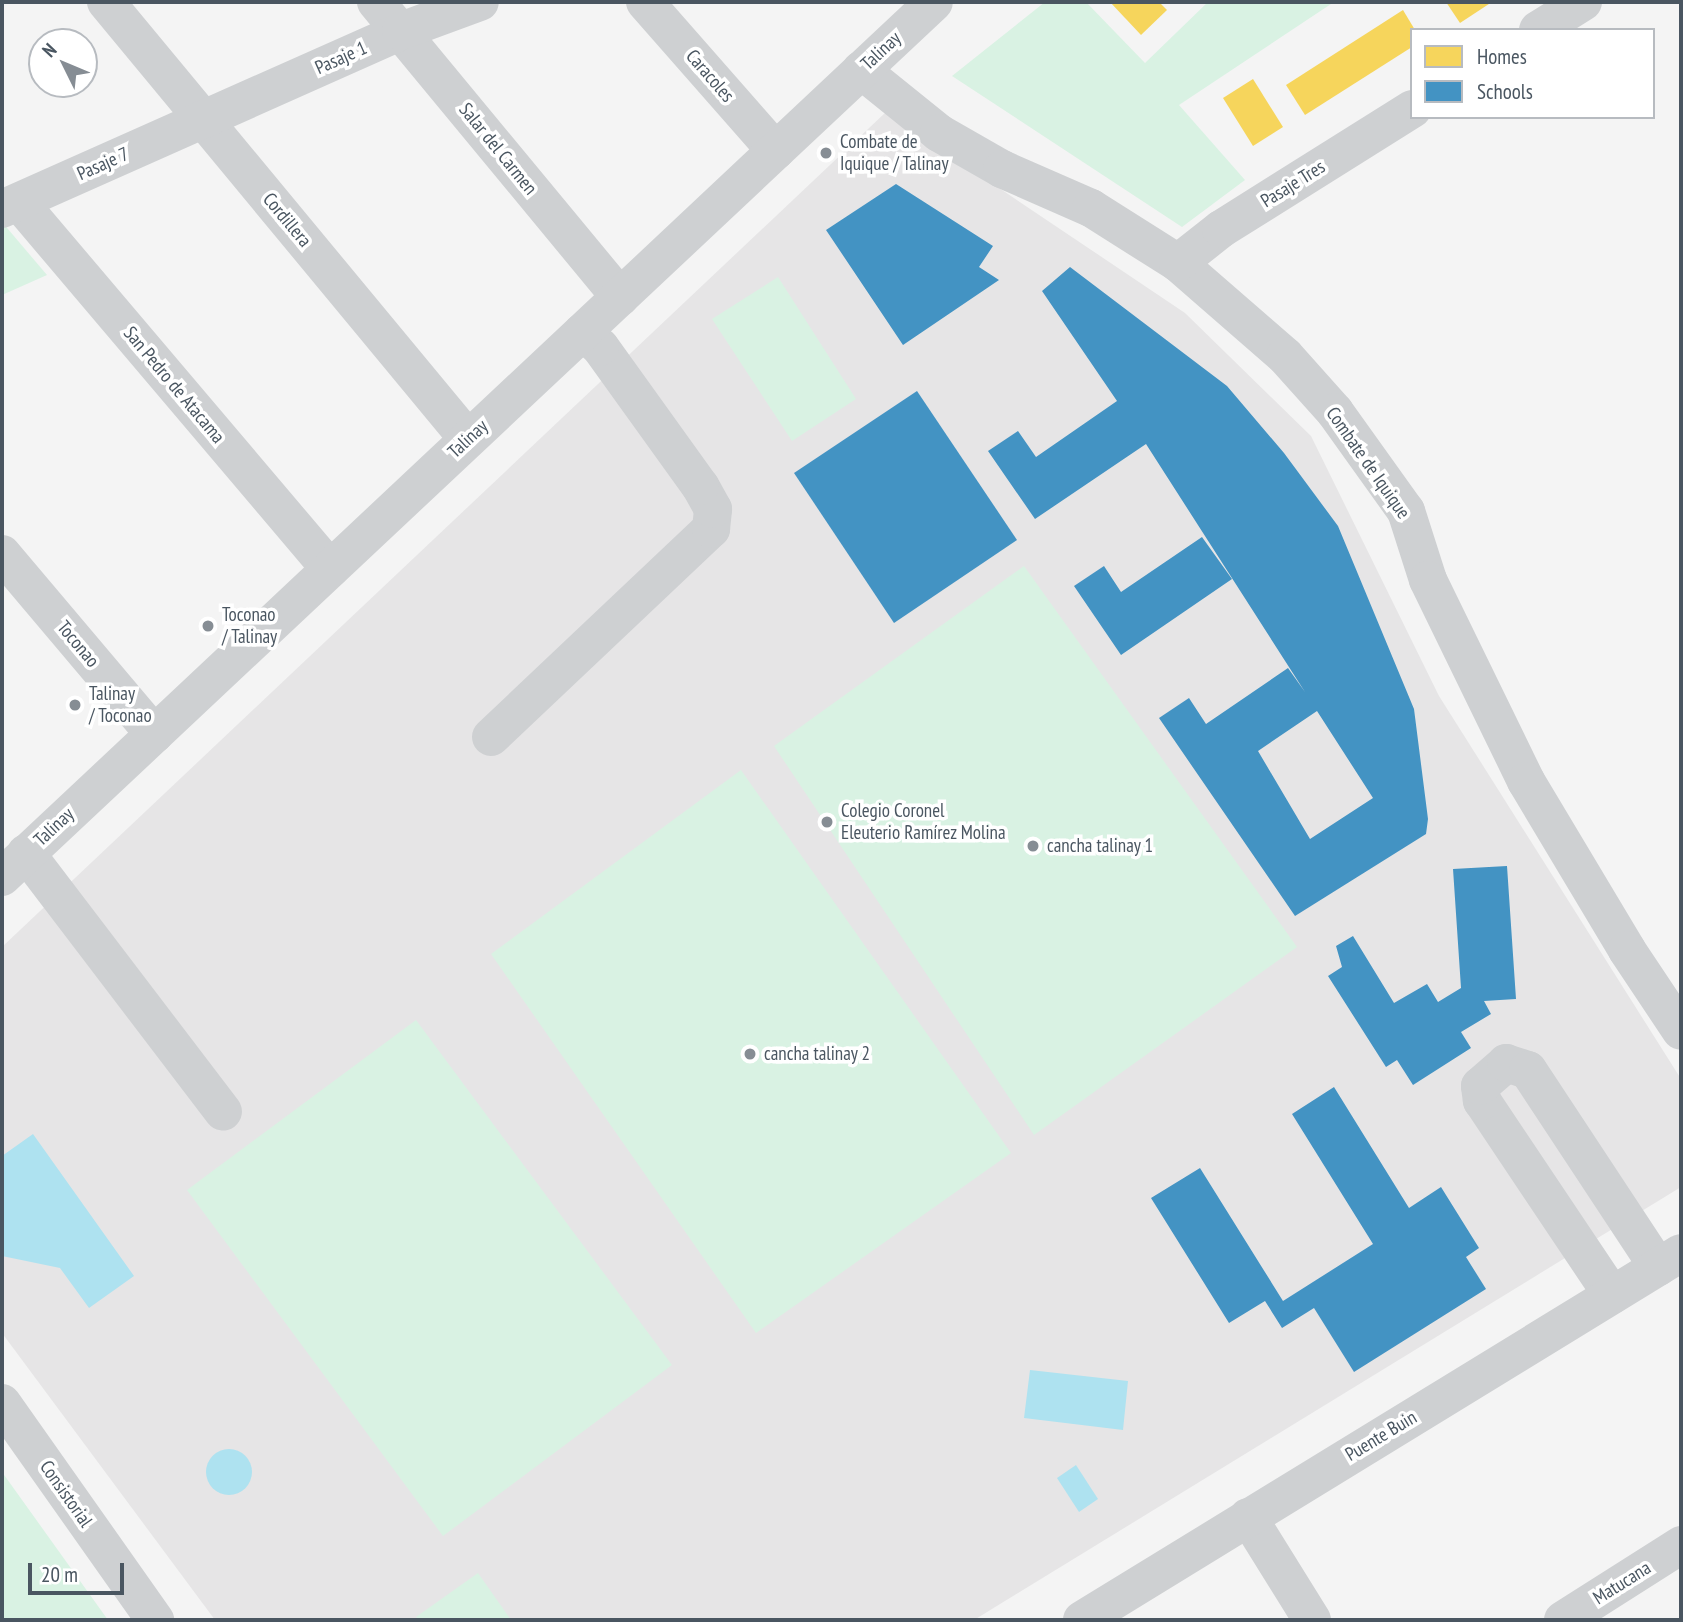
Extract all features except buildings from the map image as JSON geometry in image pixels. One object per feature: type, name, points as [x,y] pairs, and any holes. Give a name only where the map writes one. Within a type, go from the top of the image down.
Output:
[{"type":"street","name":"Cordillera","points":[[106,2],[468,439]]},
{"type":"street","name":"Salar del Carmen","points":[[376,2],[620,297]]},
{"type":"street","name":"Pasaje 1","points":[[204,119],[401,31],[480,2]]},
{"type":"street","name":"Caracoles","points":[[645,2],[776,150]]},
{"type":"street","points":[[1541,28],[1583,2]]},
{"type":"street","name":"Talinay","points":[[14,865],[583,332],[928,4]]},
{"type":"street","name":"Combate de Iquique","points":[[861,70],[939,134],[1002,169],[1091,208],[1178,263],[1285,356],[1335,412],[1406,511],[1428,580],[1526,781],[1627,950],[1681,1031]]},
{"type":"street","name":"Pasaje Tres","points":[[1178,263],[1221,229],[1410,110]]},
{"type":"street","name":"Pasaje 7","points":[[7,205],[204,119]]},
{"type":"street","name":"San Pedro de Atacama","points":[[7,205],[330,569]]},
{"type":"street","points":[[491,737],[711,529],[713,509],[700,486],[600,347],[583,332]]},
{"type":"street","name":"Toconao","points":[[2,554],[154,734]]},
{"type":"street","points":[[14,865],[223,1112]]},
{"type":"street","points":[[1612,1295],[1482,1101],[1480,1086],[1506,1063],[1528,1070],[1670,1260]]},
{"type":"street","name":"Puente Buin","points":[[1082,1620],[1670,1260]]},
{"type":"street","name":"Consistorial","points":[[2,1403],[155,1620]]},
{"type":"street","points":[[1248,1517],[1312,1620]]},
{"type":"street","name":"Matucana","points":[[1563,1620],[1681,1545]]},
{"type":"shaded area","name":"Colegio Coronel Eleuterio Ramírez Molina","points":[[886,112],[1185,313],[1311,436],[1439,696],[1681,1079],[1681,1187],[974,1620],[215,1620],[2,1333],[2,947]]},
{"type":"green space","points":[[1045,2],[1086,2],[1145,63],[1208,2],[1334,2],[1179,105],[1245,180],[1182,227],[952,76]]},
{"type":"green space","points":[[2,222],[47,275],[2,295]]},
{"type":"green space","points":[[778,277],[856,399],[792,441],[712,319]]},
{"type":"green space","name":"cancha talinay 1","points":[[1024,566],[1297,947],[1034,1135],[774,746]]},
{"type":"green space","name":"cancha talinay 2","points":[[741,770],[1011,1153],[756,1333],[491,954]]},
{"type":"green space","points":[[416,1020],[672,1365],[443,1536],[187,1190]]},
{"type":"green space","points":[[2,1472],[108,1620],[2,1620]]},
{"type":"green space","points":[[478,1573],[511,1620],[419,1620],[416,1617]]},
{"type":"water","points":[[33,1134],[134,1276],[89,1308],[60,1268],[2,1256],[2,1156]]},
{"type":"water","points":[[1030,1370],[1128,1381],[1123,1430],[1024,1418]]},
{"type":"water","points":[[229,1449],[245,1456],[252,1472],[245,1488],[229,1495],[213,1488],[206,1472],[213,1456]]},
{"type":"water","points":[[1076,1465],[1098,1499],[1079,1512],[1057,1478]]},
{"type":"place","name":"Combate de Iquique / Talinay","points":[[826,153]]},
{"type":"place","name":"Toconao / Talinay","points":[[208,626]]},
{"type":"place","name":"Talinay / Toconao","points":[[75,705]]},
{"type":"place","name":"Colegio Coronel Eleuterio Ramírez Molina","points":[[827,822]]},
{"type":"place","name":"cancha talinay 1","points":[[1033,846]]},
{"type":"place","name":"cancha talinay 2","points":[[750,1054]]}]
